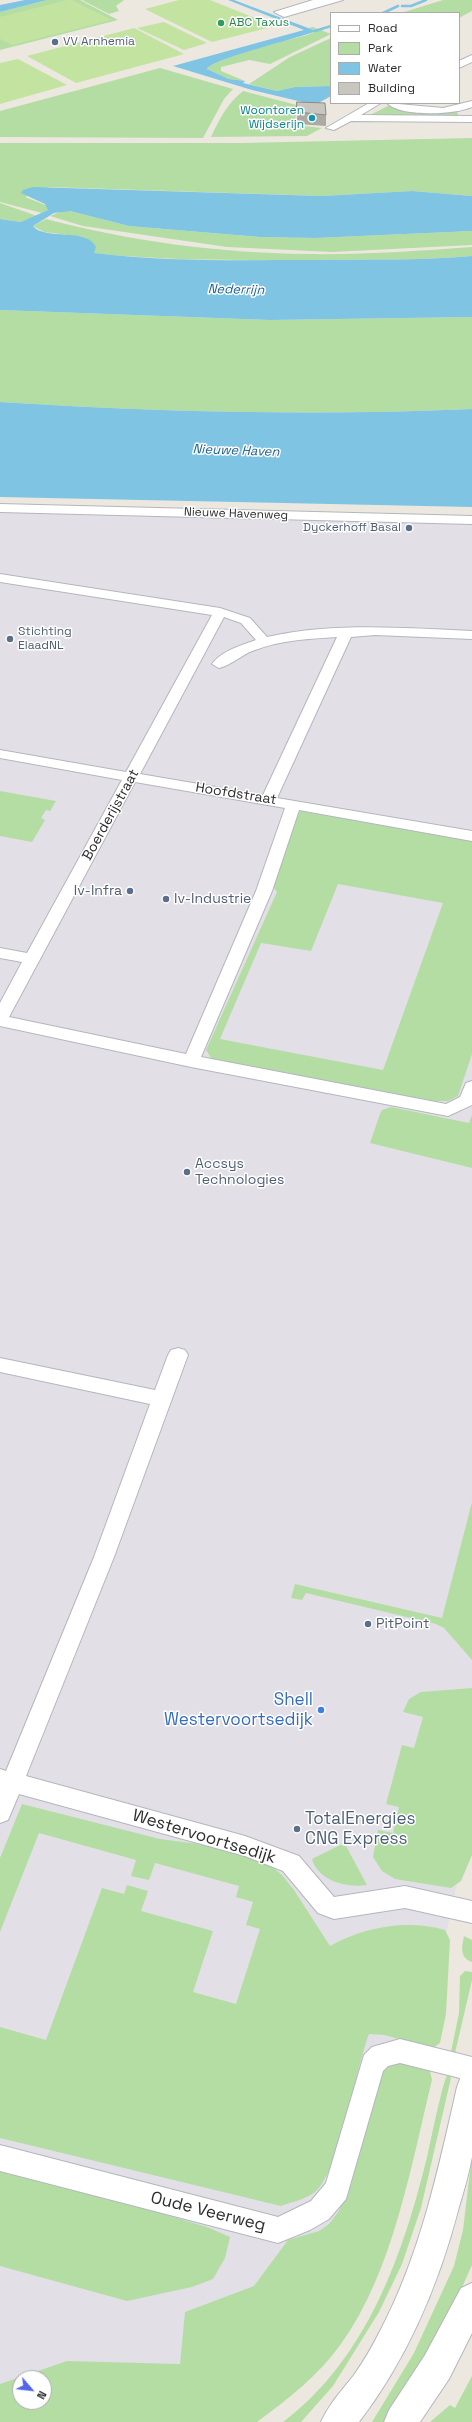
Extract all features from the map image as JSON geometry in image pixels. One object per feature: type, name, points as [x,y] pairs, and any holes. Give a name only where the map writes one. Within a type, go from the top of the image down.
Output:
[{"type":"main road","points":[[338,2422],[371,2378],[393,2341],[421,2284],[447,2197],[472,2087]]},
{"type":"main road","points":[[401,2422],[437,2367],[472,2299]]},
{"type":"street","points":[[323,0],[278,12],[284,14],[339,0]]},
{"type":"street","points":[[460,57],[472,51]]},
{"type":"street","points":[[460,64],[472,58]]},
{"type":"street","points":[[374,104],[347,118],[360,120],[472,119]]},
{"type":"street","points":[[360,120],[389,104]]},
{"type":"street","points":[[396,104],[428,111],[460,110],[472,104]]},
{"type":"street","name":"Nieuwe Havenweg","points":[[0,508],[472,520]]},
{"type":"street","points":[[0,578],[220,612],[244,618],[252,623],[263,641]]},
{"type":"street","name":"Boerderijstraat","points":[[2,1011],[32,959],[220,612]]},
{"type":"street","points":[[219,664],[231,655],[263,641],[295,635],[375,631],[472,635]]},
{"type":"street","points":[[268,800],[346,633]]},
{"type":"street","name":"Hoofdstraat","points":[[0,754],[472,836]]},
{"type":"street","points":[[191,1060],[264,891],[294,804]]},
{"type":"street","points":[[0,953],[32,959]]},
{"type":"street","points":[[2,1011],[191,1060],[448,1110],[468,1100],[472,1087]]},
{"type":"street","points":[[0,1813],[6,1780],[104,1557],[178,1355]]},
{"type":"street","points":[[0,1365],[161,1399]]},
{"type":"street","name":"Westervoortsedijk","points":[[6,1780],[245,1846],[291,1863],[326,1905],[334,1908],[405,1897],[472,1912]]},
{"type":"street","name":"Oude Veerweg","points":[[0,2158],[278,2230],[301,2221],[320,2210],[337,2190],[373,2064],[381,2055],[400,2051],[472,2069]]},
{"type":"shaded area","points":[[0,505],[472,523],[472,1813],[389,2200],[327,2335],[52,2408],[52,2370],[12,2370],[12,2410],[45,2410],[0,2422]]},
{"type":"green space","points":[[47,0],[80,0],[118,20],[0,50],[0,12]]},
{"type":"green space","points":[[72,0],[112,20],[12,45],[0,39],[0,17]]},
{"type":"green space","points":[[82,0],[124,0],[116,6],[119,11],[109,14]]},
{"type":"green space","name":"ABC Taxus","points":[[179,0],[210,0],[275,26],[212,42],[145,9]]},
{"type":"green space","points":[[443,0],[472,0],[472,11],[460,17],[460,12],[404,12]]},
{"type":"green space","points":[[164,22],[207,43],[184,50],[137,28]]},
{"type":"green space","points":[[313,27],[330,34],[270,64],[249,60],[221,67],[221,71],[245,81],[229,79],[207,69],[212,65],[237,55],[307,35],[316,31],[308,28]]},
{"type":"green space","points":[[134,28],[184,54],[76,83],[27,56]]},
{"type":"green space","points":[[330,38],[330,86],[295,87],[277,91],[249,84],[290,57]]},
{"type":"green space","points":[[18,59],[67,85],[0,104],[0,63]]},
{"type":"green space","points":[[160,68],[233,89],[224,99],[203,138],[0,137],[0,111]]},
{"type":"green space","points":[[243,91],[308,108],[307,113],[296,112],[295,125],[322,128],[307,136],[211,137],[224,112]]},
{"type":"green space","points":[[390,105],[422,113],[457,111],[459,118],[368,116]]},
{"type":"green space","points":[[472,138],[472,196],[412,191],[322,196],[49,187],[25,197],[48,206],[48,210],[42,213],[0,202],[0,143],[240,143]]},
{"type":"green space","points":[[0,203],[37,216],[21,222],[0,219]]},
{"type":"green space","points":[[62,211],[70,211],[129,226],[260,237],[315,238],[472,231],[472,245],[332,252],[227,247],[83,226],[50,216]]},
{"type":"green space","points":[[46,219],[109,234],[174,244],[240,251],[347,254],[472,247],[472,256],[412,259],[202,260],[120,256],[93,253],[95,250],[83,237],[44,232],[33,226]]},
{"type":"green space","points":[[0,310],[270,320],[472,317],[472,409],[354,412],[236,412],[0,402]]},
{"type":"green space","points":[[0,791],[56,801],[50,811],[46,810],[41,818],[45,820],[32,842],[0,836]]},
{"type":"green space","points":[[300,811],[472,840],[472,1054],[458,1096],[448,1101],[434,1101],[213,1061],[206,1050],[277,892],[271,884],[280,853]],"holes":[[[338,884],[443,903],[383,1070],[220,1039],[261,943],[311,951]]]},
{"type":"green space","points":[[391,1107],[469,1123],[472,1115],[472,1168],[370,1143],[382,1110]]},
{"type":"green space","points":[[472,1502],[472,1660],[444,1628],[436,1624],[306,1593],[302,1600],[291,1598],[295,1584],[442,1618]]},
{"type":"green space","points":[[472,1688],[472,1855],[461,1881],[451,1888],[395,1879],[382,1871],[373,1857],[378,1830],[393,1833],[399,1807],[386,1804],[402,1745],[414,1748],[423,1717],[403,1712],[409,1699],[421,1692]]},
{"type":"green space","points":[[22,1804],[160,1839],[214,1846],[265,1861],[282,1875],[294,1890],[330,1946],[357,1934],[386,1927],[416,1925],[445,1930],[450,1940],[446,2014],[440,2043],[433,2048],[384,2035],[369,2034],[332,2164],[324,2181],[315,2192],[281,2206],[0,2138],[0,2027],[46,2040],[102,1888],[124,1894],[127,1885],[148,1891],[141,1911],[213,1931],[193,1992],[236,2004],[260,1929],[246,1925],[253,1902],[236,1897],[239,1886],[155,1863],[149,1880],[131,1876],[136,1860],[39,1833],[0,1932],[0,1858]]},
{"type":"green space","points":[[340,1845],[346,1846],[367,1885],[359,1886],[342,1884],[327,1878],[315,1867],[312,1859]]},
{"type":"green space","points":[[464,1936],[472,1940],[472,1962],[465,1957],[462,1951]]},
{"type":"green space","points":[[465,1971],[472,1972],[472,1980],[455,2053],[451,2052],[459,2013],[460,1976]]},
{"type":"green space","points":[[407,2062],[422,2065],[430,2071],[432,2080],[408,2182],[387,2252],[359,2316],[341,2344],[313,2377],[257,2422],[0,2422],[0,2384],[12,2380],[12,2410],[52,2410],[52,2370],[41,2370],[67,2361],[180,2364],[185,2312],[254,2286],[288,2240],[319,2231],[329,2224],[339,2211],[363,2142],[372,2089],[381,2072],[390,2066]]},
{"type":"green space","points":[[448,2074],[451,2078],[421,2208],[402,2264],[379,2312],[333,2386],[301,2422],[283,2422],[313,2396],[338,2367],[360,2335],[378,2301],[394,2265],[407,2228],[428,2153],[443,2087]]},
{"type":"green space","points":[[472,2154],[472,2265],[441,2335],[385,2422],[372,2422],[414,2353],[454,2266],[463,2230]]},
{"type":"green space","points":[[0,2165],[207,2227],[230,2237],[225,2258],[213,2279],[192,2287],[127,2301],[0,2266]]},
{"type":"green space","points":[[472,2376],[472,2422],[430,2422],[450,2405],[455,2408]]},
{"type":"water","points":[[25,0],[47,0],[0,12],[0,5]]},
{"type":"water","points":[[228,0],[234,0],[316,31],[239,54],[212,65],[207,69],[229,79],[245,81],[243,83],[277,91],[295,87],[330,86],[330,97],[315,105],[252,90],[173,66],[304,30]]},
{"type":"water","name":"Nederrijn","points":[[33,187],[322,196],[412,191],[472,196],[472,231],[315,238],[260,237],[129,226],[70,211],[54,213],[33,226],[47,233],[84,237],[91,241],[96,247],[94,253],[148,258],[203,260],[312,260],[452,258],[472,256],[472,317],[270,320],[0,310],[0,219],[21,222],[48,210],[45,204],[21,193],[23,190]]},
{"type":"water","name":"Nieuwe Haven","points":[[0,402],[236,412],[354,412],[472,409],[472,507],[0,497]]},
{"type":"building","points":[[297,102],[325,103],[326,115],[297,112]]},
{"type":"waterway","points":[[402,6],[411,6],[426,0]]},
{"type":"waterway","points":[[385,12],[398,6]]},
{"type":"waterway","points":[[315,31],[330,26]]},
{"type":"place","name":"ABC Taxus","points":[[221,23]]},
{"type":"place","name":"VV Arnhemia","points":[[55,42]]},
{"type":"place","name":"Woontoren Wijdserijn","points":[[312,118]]},
{"type":"place","name":"Dyckerhoff Basal","points":[[409,528]]},
{"type":"place","name":"Stichting ElaadNL","points":[[10,639]]},
{"type":"place","name":"Iv-Infra","points":[[130,891]]},
{"type":"place","name":"Iv-Industrie","points":[[166,899]]},
{"type":"place","name":"Accsys Technologies","points":[[187,1172]]},
{"type":"place","name":"PitPoint","points":[[368,1624]]},
{"type":"place","name":"Shell Westervoortsedijk","points":[[321,1710]]},
{"type":"place","name":"TotalEnergies CNG Express","points":[[297,1829]]}]
